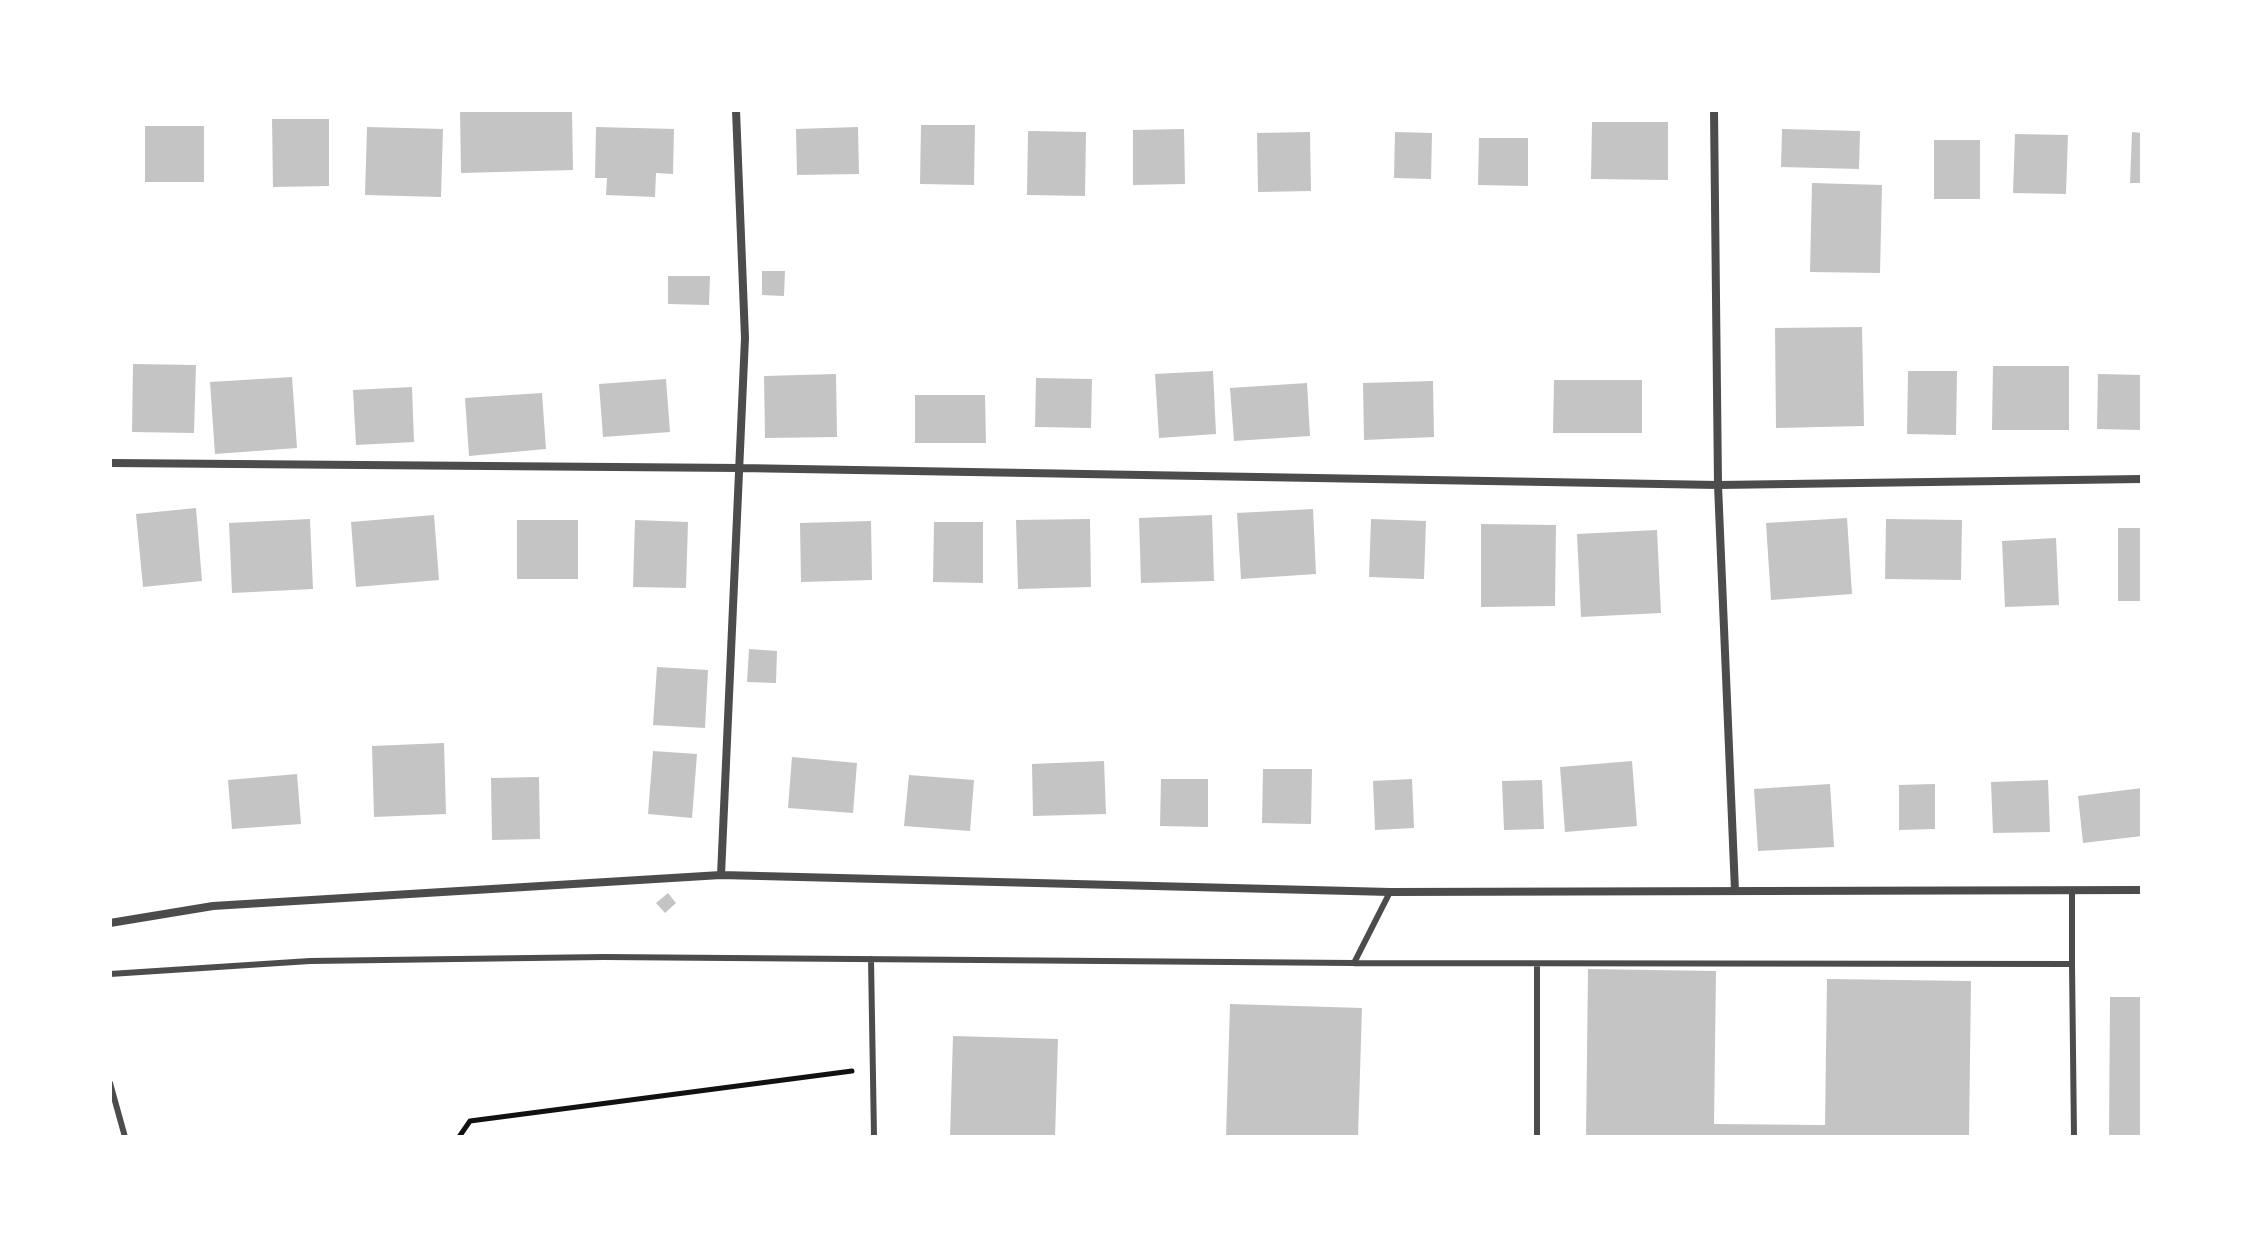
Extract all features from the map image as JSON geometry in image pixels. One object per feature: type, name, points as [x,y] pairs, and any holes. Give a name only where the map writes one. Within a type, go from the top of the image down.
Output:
[{"type":"street","points":[[721,875],[745,338],[736,110]]},
{"type":"street","points":[[1714,110],[1718,485],[1735,891]]},
{"type":"street","points":[[110,463],[740,468],[1718,485],[2142,479]]},
{"type":"street","points":[[110,923],[213,906],[721,875],[1390,892],[2142,890]]},
{"type":"lane","points":[[2072,890],[2074,1137]]},
{"type":"lane","points":[[1354,963],[1390,892]]},
{"type":"lane","points":[[110,974],[310,961],[604,957],[1537,964],[2072,964]]},
{"type":"lane","points":[[871,959],[874,1137]]},
{"type":"lane","points":[[1537,964],[1537,1137]]},
{"type":"lane","points":[[110,1083],[125,1137]]},
{"type":"path","points":[[459,1137],[470,1121],[872,1068]]},
{"type":"building","points":[[460,110],[572,110],[573,170],[461,173]]},
{"type":"building","points":[[272,119],[329,119],[329,186],[273,187]]},
{"type":"building","points":[[1592,122],[1668,122],[1668,180],[1591,179]]},
{"type":"building","points":[[921,125],[975,125],[974,185],[920,184]]},
{"type":"building","points":[[145,126],[204,126],[204,182],[145,182]]},
{"type":"building","points":[[367,127],[443,129],[441,197],[365,195]]},
{"type":"building","points":[[596,127],[674,129],[673,174],[656,173],[655,197],[606,195],[607,178],[595,178]]},
{"type":"building","points":[[858,127],[859,174],[797,175],[796,129]]},
{"type":"building","points":[[1184,129],[1185,184],[1133,185],[1133,130]]},
{"type":"building","points":[[1782,129],[1860,131],[1859,169],[1781,167]]},
{"type":"building","points":[[1028,131],[1086,132],[1085,196],[1027,195]]},
{"type":"building","points":[[1310,132],[1311,191],[1258,192],[1257,133]]},
{"type":"building","points":[[1395,132],[1432,133],[1431,179],[1394,178]]},
{"type":"building","points":[[2132,132],[2142,133],[2142,183],[2130,183]]},
{"type":"building","points":[[2015,134],[2068,135],[2066,194],[2013,193]]},
{"type":"building","points":[[1479,138],[1528,138],[1528,186],[1478,185]]},
{"type":"building","points":[[1934,140],[1980,140],[1980,199],[1934,199]]},
{"type":"building","points":[[1812,183],[1882,185],[1880,273],[1810,272]]},
{"type":"building","points":[[762,271],[785,271],[784,296],[762,295]]},
{"type":"building","points":[[668,276],[710,276],[709,305],[668,304]]},
{"type":"building","points":[[1862,327],[1864,426],[1776,428],[1775,328]]},
{"type":"building","points":[[133,364],[196,365],[194,433],[132,432]]},
{"type":"building","points":[[1993,366],[2069,366],[2069,430],[1992,430]]},
{"type":"building","points":[[1213,371],[1216,434],[1159,438],[1155,374]]},
{"type":"building","points":[[1908,371],[1957,371],[1956,435],[1907,434]]},
{"type":"building","points":[[836,374],[837,437],[765,438],[764,376]]},
{"type":"building","points":[[2098,374],[2142,375],[2142,430],[2097,429]]},
{"type":"building","points":[[292,377],[297,448],[215,454],[210,382]]},
{"type":"building","points":[[1036,378],[1092,379],[1091,428],[1035,427]]},
{"type":"building","points":[[666,379],[670,432],[603,437],[599,384]]},
{"type":"building","points":[[1554,380],[1642,380],[1642,433],[1553,433]]},
{"type":"building","points":[[1433,381],[1434,437],[1364,440],[1363,383]]},
{"type":"building","points":[[1307,383],[1310,436],[1234,441],[1230,388]]},
{"type":"building","points":[[412,387],[414,442],[356,445],[353,390]]},
{"type":"building","points":[[542,393],[546,449],[469,456],[465,398]]},
{"type":"building","points":[[915,395],[985,395],[986,443],[915,443]]},
{"type":"building","points":[[196,508],[202,581],[143,587],[136,514]]},
{"type":"building","points":[[1313,509],[1316,574],[1241,579],[1237,513]]},
{"type":"building","points":[[434,515],[439,580],[356,587],[351,522]]},
{"type":"building","points":[[1212,515],[1214,581],[1141,583],[1139,518]]},
{"type":"building","points":[[1847,518],[1852,594],[1771,600],[1766,523]]},
{"type":"building","points":[[310,519],[313,589],[232,593],[229,523]]},
{"type":"building","points":[[1090,519],[1091,587],[1018,589],[1016,520]]},
{"type":"building","points":[[1371,519],[1426,521],[1424,579],[1369,577]]},
{"type":"building","points":[[1886,519],[1962,520],[1961,580],[1885,579]]},
{"type":"building","points":[[517,520],[578,520],[578,579],[517,579]]},
{"type":"building","points":[[635,520],[688,522],[686,588],[633,587]]},
{"type":"building","points":[[871,521],[872,580],[801,582],[800,523]]},
{"type":"building","points":[[934,522],[983,522],[983,583],[933,582]]},
{"type":"building","points":[[1481,524],[1556,525],[1555,606],[1481,607]]},
{"type":"building","points":[[2118,528],[2142,528],[2142,601],[2118,601]]},
{"type":"building","points":[[1657,530],[1661,613],[1581,617],[1577,534]]},
{"type":"building","points":[[2056,538],[2059,605],[2005,607],[2002,541]]},
{"type":"building","points":[[749,649],[777,651],[776,683],[747,682]]},
{"type":"building","points":[[657,667],[708,670],[705,728],[653,725]]},
{"type":"building","points":[[444,743],[446,814],[374,817],[372,746]]},
{"type":"building","points":[[653,751],[697,754],[692,818],[648,814]]},
{"type":"building","points":[[792,757],[857,763],[853,813],[788,808]]},
{"type":"building","points":[[1104,761],[1106,814],[1033,816],[1032,764]]},
{"type":"building","points":[[1632,761],[1637,826],[1565,832],[1560,767]]},
{"type":"building","points":[[1263,769],[1312,769],[1311,824],[1262,823]]},
{"type":"building","points":[[297,774],[301,824],[232,829],[228,780]]},
{"type":"building","points":[[909,775],[974,780],[970,831],[904,826]]},
{"type":"building","points":[[539,777],[540,839],[492,840],[491,778]]},
{"type":"building","points":[[1161,779],[1208,779],[1208,827],[1160,826]]},
{"type":"building","points":[[1412,779],[1414,828],[1375,830],[1373,781]]},
{"type":"building","points":[[1542,780],[1544,829],[1504,830],[1502,781]]},
{"type":"building","points":[[2048,780],[2050,832],[1993,833],[1991,782]]},
{"type":"building","points":[[1830,784],[1834,847],[1758,851],[1754,789]]},
{"type":"building","points":[[1935,784],[1935,829],[1899,830],[1899,785]]},
{"type":"building","points":[[2142,788],[2142,836],[2083,843],[2078,796]]},
{"type":"building","points":[[668,893],[676,903],[665,913],[656,903]]},
{"type":"building","points":[[1588,969],[1716,971],[1714,1124],[1825,1125],[1827,979],[1971,981],[1969,1137],[1586,1137]]},
{"type":"building","points":[[2110,997],[2142,997],[2142,1137],[2109,1137]]},
{"type":"building","points":[[1230,1004],[1362,1008],[1358,1137],[1226,1137]]},
{"type":"building","points":[[953,1036],[1058,1039],[1055,1137],[950,1137]]}]
